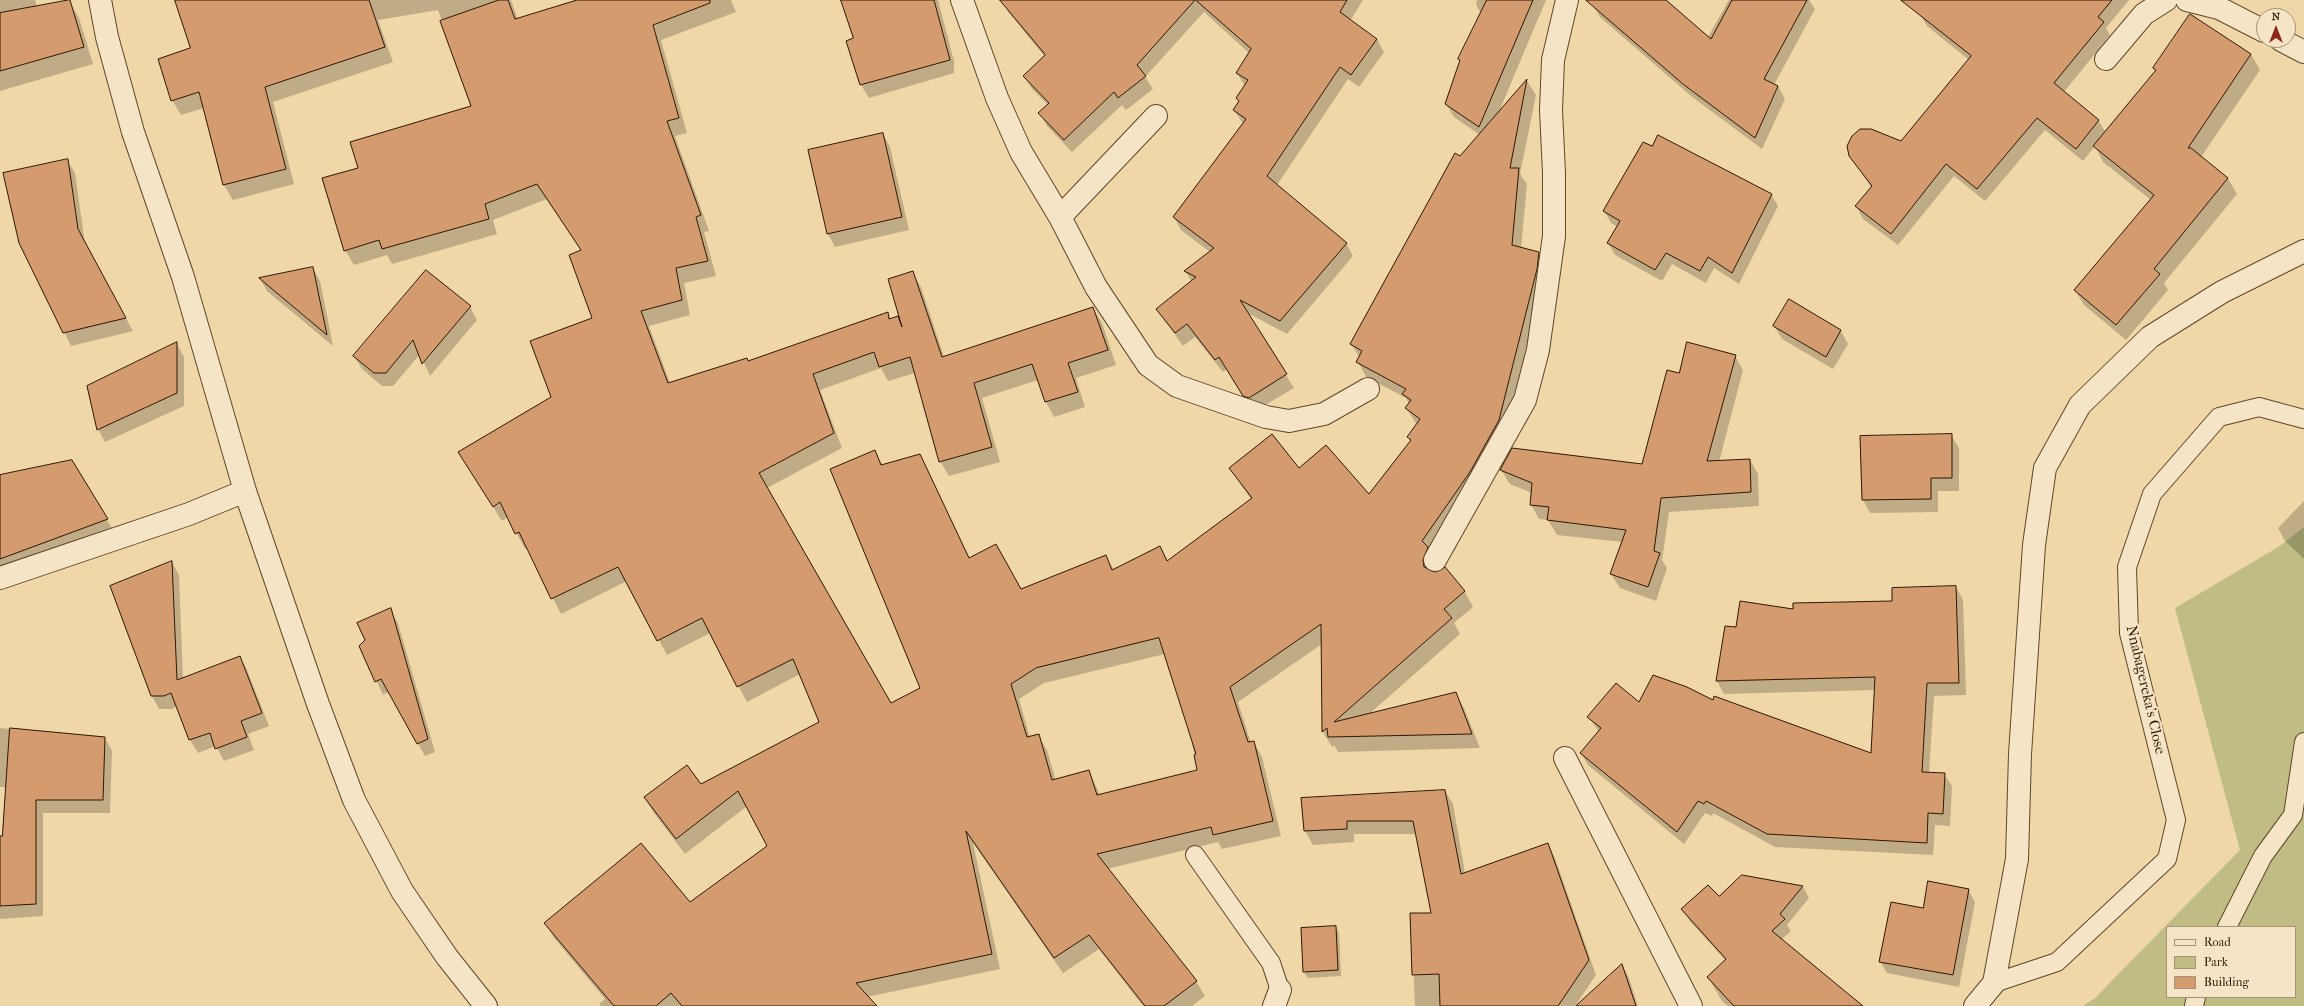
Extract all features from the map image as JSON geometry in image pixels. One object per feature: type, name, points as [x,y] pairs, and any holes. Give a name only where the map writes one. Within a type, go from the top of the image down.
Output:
[{"type":"street","points":[[100,0],[107,37],[133,132],[183,277],[245,491],[318,704],[354,800],[402,891],[447,957],[486,1006]]},
{"type":"street","points":[[962,0],[997,98],[1018,145],[1060,217],[1096,287],[1148,365],[1177,386],[1266,418],[1289,421],[1324,414],[1368,389]]},
{"type":"street","points":[[1435,560],[1525,400],[1538,350],[1554,236],[1554,173],[1551,110],[1553,60],[1567,0]]},
{"type":"street","points":[[2106,59],[2144,14],[2166,0]]},
{"type":"street","points":[[2186,0],[2219,8],[2256,27]]},
{"type":"street","points":[[1060,217],[1156,116]]},
{"type":"street","points":[[1975,1006],[1994,983],[2017,859],[2020,754],[2034,544],[2045,468],[2080,405],[2150,337],[2222,292],[2304,251]]},
{"type":"street","points":[[0,578],[189,514],[245,491]]},
{"type":"street","points":[[1565,758],[1691,1006]]},
{"type":"lane","name":"Nnabagereka's Close","points":[[1994,983],[2057,962],[2167,859],[2176,820],[2129,632],[2127,567],[2152,494],[2219,418],[2259,407],[2304,419]]},
{"type":"lane","points":[[2227,926],[2263,856],[2299,816],[2304,742]]},
{"type":"lane","points":[[1195,855],[1271,963],[1277,998]]},
{"type":"green space","points":[[2304,527],[2304,1006],[2083,1006],[2095,998],[2240,850],[2175,608],[2280,546]]},
{"type":"building","points":[[70,0],[84,47],[0,71],[0,13]]},
{"type":"building","points":[[175,0],[369,0],[385,47],[265,87],[286,169],[223,185],[199,92],[171,101],[158,59],[190,48]]},
{"type":"building","points":[[499,0],[508,0],[515,19],[577,0],[710,0],[710,3],[653,25],[679,118],[667,121],[701,215],[696,217],[708,261],[676,268],[682,300],[641,311],[668,383],[747,358],[748,361],[888,312],[889,319],[898,316],[902,327],[888,279],[913,271],[942,357],[1093,307],[1108,350],[1068,363],[1078,392],[1045,402],[1032,364],[974,383],[992,447],[939,462],[910,357],[879,367],[874,352],[813,374],[834,433],[759,473],[891,703],[920,688],[830,469],[875,450],[881,465],[920,454],[969,558],[996,544],[1021,589],[1106,555],[1112,570],[1160,546],[1167,561],[1252,498],[1229,468],[1272,434],[1299,468],[1326,445],[1369,494],[1411,440],[1407,437],[1420,419],[1405,408],[1411,400],[1402,394],[1406,389],[1356,362],[1362,351],[1350,344],[1455,153],[1460,156],[1527,79],[1510,168],[1519,168],[1512,245],[1539,252],[1537,269],[1499,420],[1470,472],[1422,541],[1428,547],[1423,560],[1424,567],[1435,572],[1445,567],[1465,591],[1444,609],[1452,618],[1334,722],[1456,692],[1472,734],[1328,737],[1327,728],[1322,732],[1321,624],[1230,687],[1248,742],[1254,741],[1273,821],[1213,835],[1211,827],[1097,854],[1197,981],[1164,1006],[1145,1006],[1089,935],[1054,958],[966,831],[992,954],[856,983],[877,1006],[682,1006],[671,993],[656,1006],[614,1006],[544,923],[641,843],[690,902],[767,846],[738,791],[676,839],[644,797],[687,765],[701,784],[819,722],[793,659],[737,687],[702,618],[657,641],[618,567],[551,599],[519,532],[515,534],[500,502],[493,507],[458,452],[551,397],[530,341],[592,318],[569,255],[581,250],[537,184],[485,204],[489,219],[382,249],[379,240],[344,251],[322,178],[358,168],[350,142],[471,106],[440,21]],"holes":[[[1159,638],[1196,754],[1194,755],[1197,770],[1097,795],[1089,770],[1052,780],[1039,734],[1027,737],[1011,684],[1036,668]]]},
{"type":"building","points":[[841,0],[934,0],[950,60],[860,85],[846,41],[853,38]]},
{"type":"building","points":[[1000,0],[1195,0],[1137,65],[1146,76],[1118,98],[1114,92],[1064,140],[1038,113],[1049,103],[1023,76],[1045,55]]},
{"type":"building","points":[[1196,0],[1347,0],[1340,12],[1377,39],[1351,75],[1340,67],[1267,176],[1347,243],[1280,321],[1240,300],[1287,374],[1249,398],[1243,396],[1219,357],[1215,360],[1187,324],[1175,333],[1156,309],[1196,277],[1184,271],[1214,248],[1173,217],[1246,119],[1233,110],[1239,101],[1236,98],[1248,80],[1236,73],[1251,49]]},
{"type":"building","points":[[1487,0],[1533,0],[1479,127],[1445,104],[1460,60],[1458,59]]},
{"type":"building","points":[[1586,0],[1666,0],[1711,39],[1732,0],[1807,0],[1764,79],[1778,86],[1755,138],[1683,84]]},
{"type":"building","points":[[1901,0],[2112,0],[2098,17],[2104,22],[2054,83],[2099,120],[2076,149],[2037,118],[1977,189],[1946,164],[1891,234],[1855,206],[1872,186],[1849,156],[1847,146],[1852,136],[1860,129],[1871,129],[1901,141],[1971,56]]},
{"type":"building","points":[[2190,14],[2251,54],[2188,148],[2191,148],[2228,178],[2154,269],[2160,274],[2116,325],[2074,290],[2154,195],[2093,146],[2156,70],[2153,68]]},
{"type":"building","points":[[883,133],[902,217],[827,234],[808,150]]},
{"type":"building","points":[[1658,135],[1772,194],[1732,273],[1708,257],[1700,271],[1666,253],[1655,270],[1607,243],[1620,221],[1603,211],[1643,142],[1652,146]]},
{"type":"building","points":[[68,159],[78,229],[126,318],[63,333],[19,243],[3,173]]},
{"type":"building","points":[[313,267],[327,335],[259,278]]},
{"type":"building","points":[[426,270],[471,306],[422,364],[413,340],[386,373],[374,373],[353,356]]},
{"type":"building","points":[[1789,299],[1841,330],[1826,357],[1773,326]]},
{"type":"building","points":[[177,342],[177,393],[97,430],[87,386]]},
{"type":"building","points":[[1687,342],[1736,355],[1707,461],[1750,459],[1751,492],[1661,498],[1654,551],[1660,553],[1648,587],[1610,574],[1626,530],[1547,520],[1549,507],[1530,505],[1532,483],[1500,470],[1512,448],[1642,464],[1667,370],[1679,373]]},
{"type":"building","points":[[1952,434],[1952,478],[1931,478],[1931,499],[1862,500],[1860,436]]},
{"type":"building","points":[[72,460],[108,519],[0,559],[0,475]]},
{"type":"building","points":[[172,561],[177,680],[240,656],[262,713],[241,721],[247,737],[215,749],[210,733],[189,740],[171,693],[164,696],[151,696],[110,586]]},
{"type":"building","points":[[1956,586],[1959,683],[1927,683],[1922,772],[1945,773],[1943,814],[1928,813],[1927,843],[1767,834],[1706,801],[1704,804],[1698,801],[1677,832],[1580,753],[1601,728],[1587,717],[1616,683],[1639,702],[1653,675],[1687,687],[1713,700],[1714,696],[1871,753],[1875,677],[1716,681],[1725,626],[1736,627],[1740,601],[1793,609],[1793,603],[1892,601],[1892,588]]},
{"type":"building","points":[[391,608],[428,739],[417,744],[381,679],[375,682],[359,646],[365,640],[357,623]]},
{"type":"building","points":[[10,728],[105,737],[103,800],[36,800],[36,904],[0,906],[0,836],[2,836]]},
{"type":"building","points":[[1445,790],[1461,874],[1548,843],[1589,960],[1558,1006],[1440,1006],[1439,974],[1412,975],[1410,913],[1431,913],[1413,821],[1347,821],[1347,829],[1304,831],[1301,798]]},
{"type":"building","points":[[1742,875],[1803,886],[1780,914],[1785,919],[1772,931],[1863,1006],[1734,1006],[1707,977],[1726,959],[1681,909],[1708,885],[1719,896]]},
{"type":"building","points":[[1928,881],[1969,889],[1953,975],[1879,962],[1891,902],[1923,908]]},
{"type":"building","points":[[1336,926],[1338,970],[1303,972],[1301,928]]},
{"type":"building","points":[[1622,964],[1636,1006],[1576,1006]]}]
